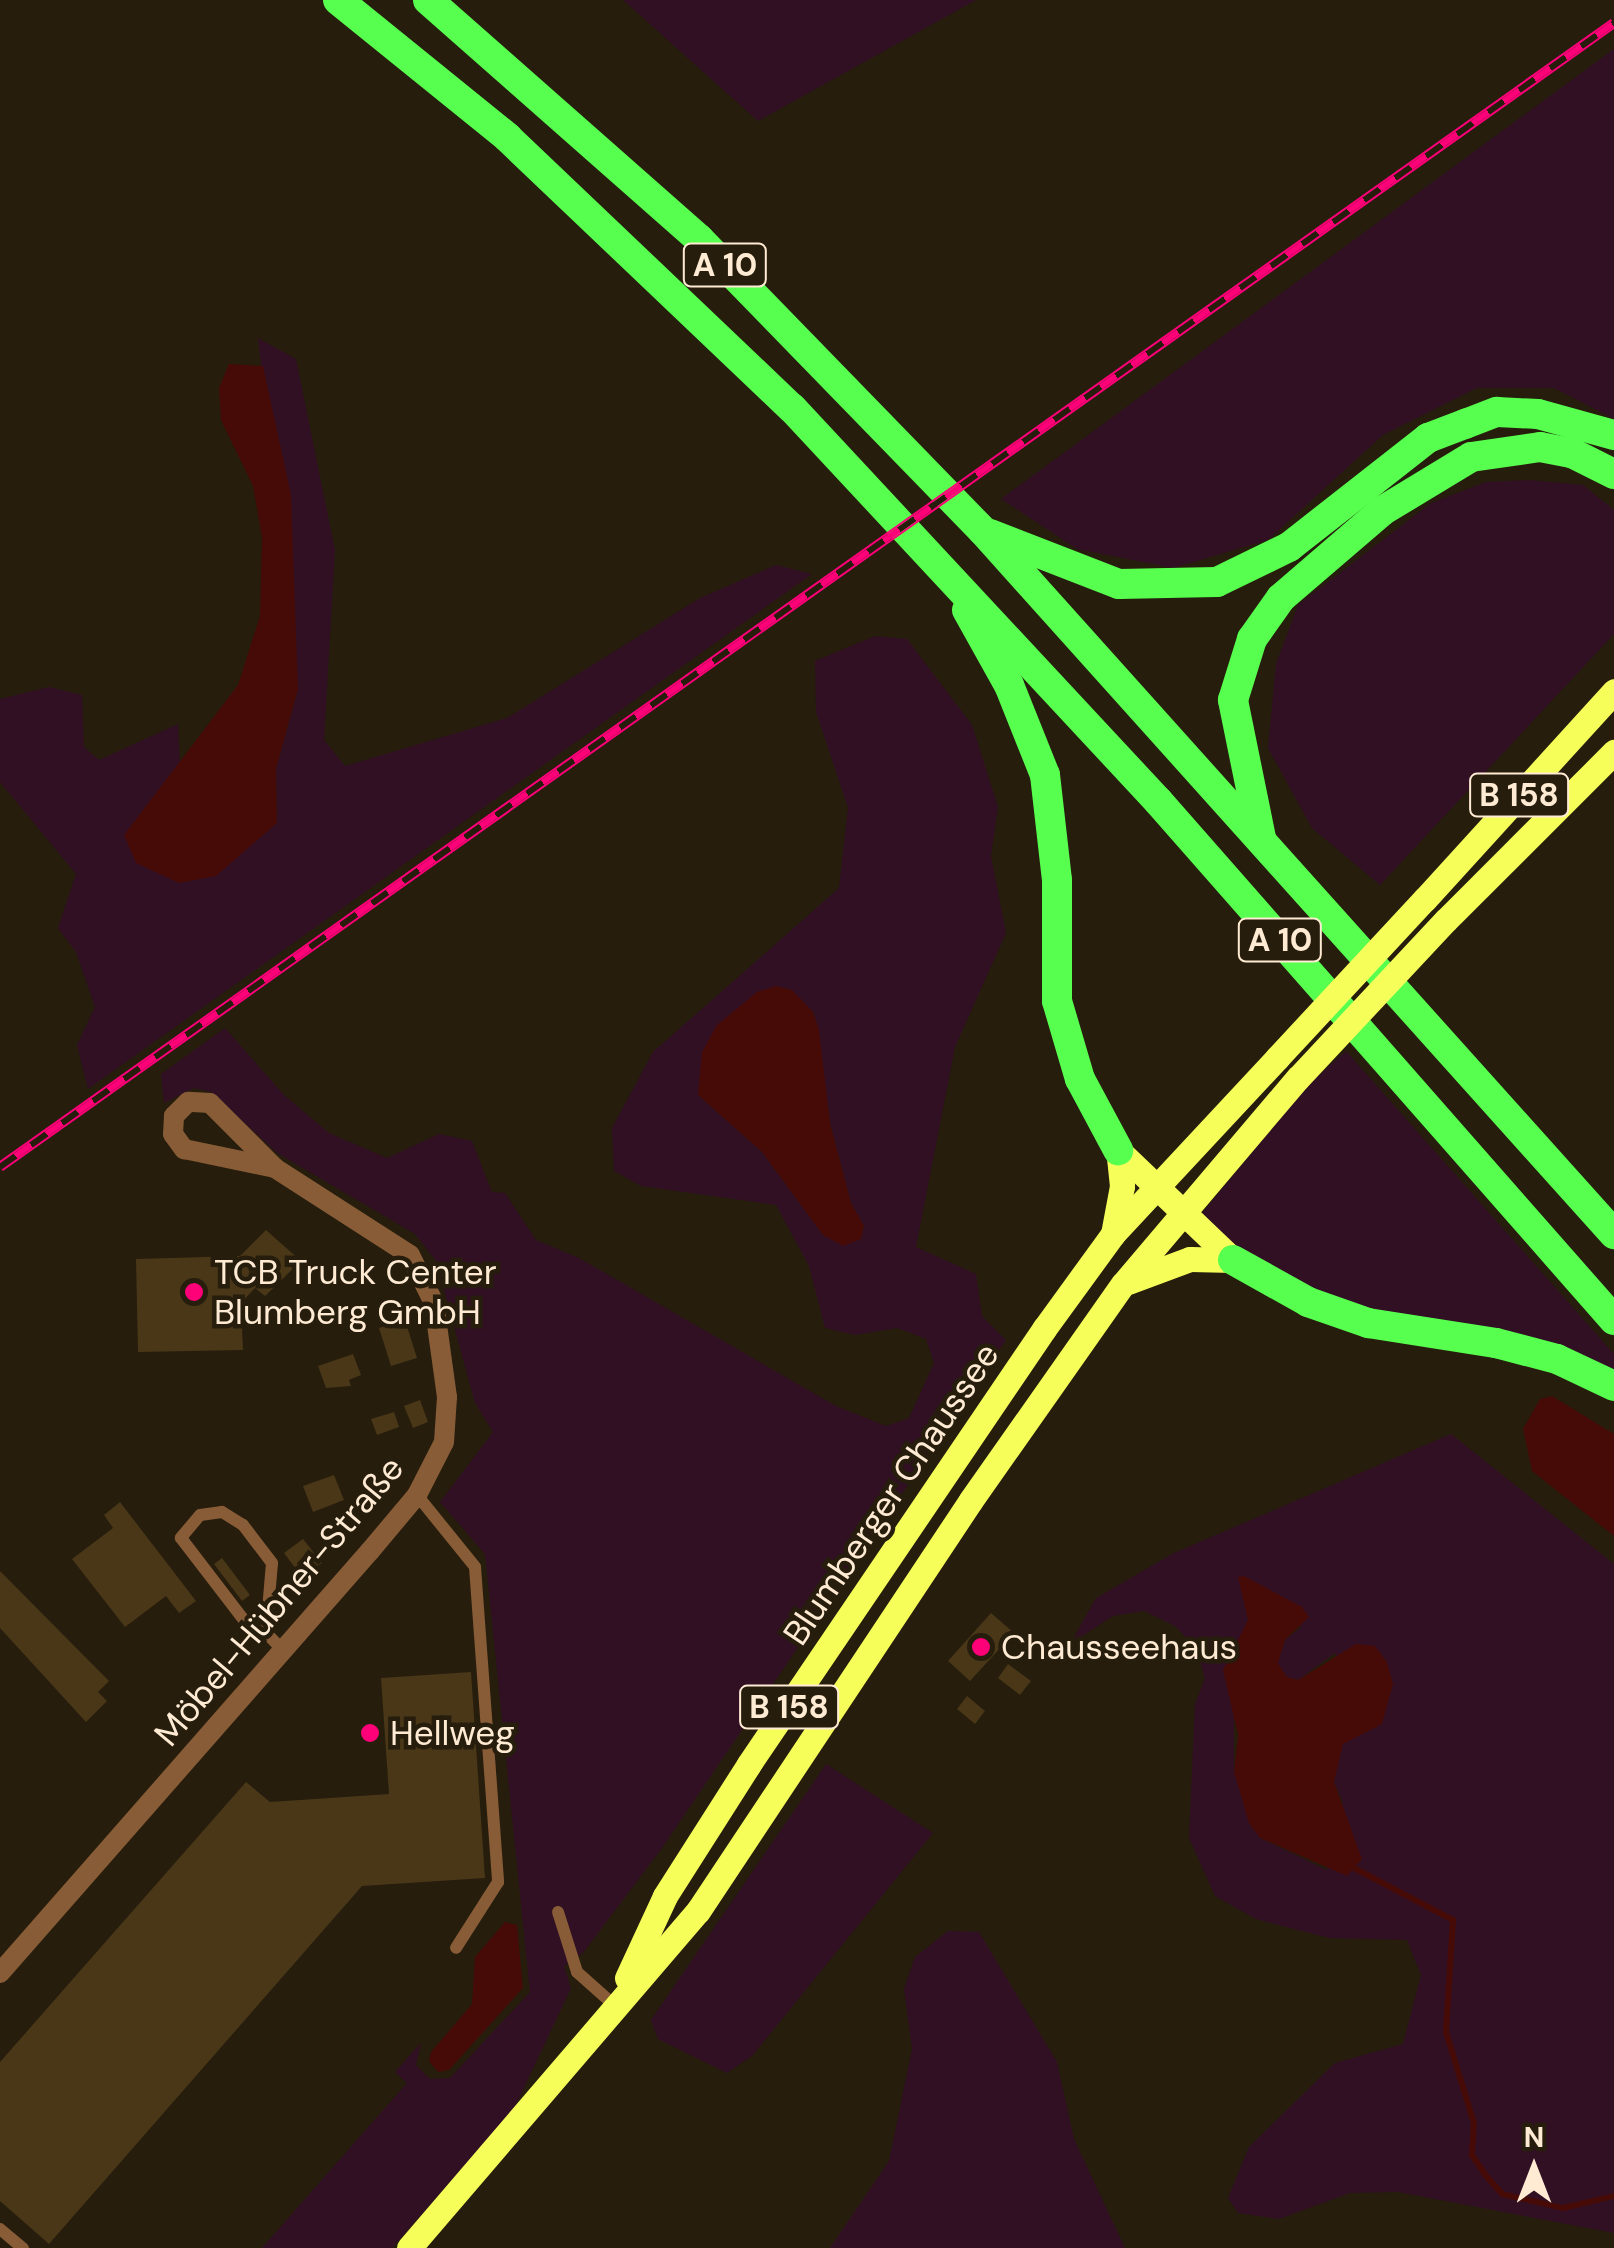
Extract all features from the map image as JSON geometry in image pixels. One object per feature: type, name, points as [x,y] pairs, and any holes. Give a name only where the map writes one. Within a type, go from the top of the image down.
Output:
[{"type":"highway","name":"A 10","points":[[338,0],[507,137],[674,291],[942,563],[1614,1320]]},
{"type":"highway","name":"A 10","points":[[428,0],[699,239],[983,530],[1614,1234]]},
{"type":"highway","points":[[983,530],[1119,584],[1218,582],[1289,547],[1428,438],[1497,412],[1538,414],[1614,434]]},
{"type":"highway","points":[[1262,841],[1233,700],[1245,653],[1281,598],[1382,511],[1471,457],[1540,447],[1572,452],[1614,474]]},
{"type":"highway","points":[[942,563],[1008,684],[1045,775],[1057,880],[1057,1001],[1080,1079],[1118,1150]]},
{"type":"highway","points":[[1233,1260],[1308,1302],[1368,1323],[1496,1343],[1557,1359],[1614,1386]]},
{"type":"main road","name":"Blumberger Chaussee","points":[[614,2005],[665,1896],[749,1764],[1114,1234],[1614,691]]},
{"type":"main road","name":"Blumberger Chaussee","points":[[409,2248],[698,1911],[971,1500],[1124,1284],[1182,1210],[1298,1078],[1446,920],[1614,752]]},
{"type":"main road","points":[[1118,1150],[1160,1184],[1233,1260]]},
{"type":"main road","points":[[1114,1234],[1122,1186],[1118,1150]]},
{"type":"main road","points":[[1124,1284],[1190,1259],[1233,1260]]},
{"type":"street","name":"Möbel-Hübner-Straße","points":[[0,1974],[418,1495],[448,1421],[434,1303],[425,1279],[390,1236],[275,1168],[210,1104],[188,1102],[174,1116],[173,1134],[184,1149],[275,1168]]},
{"type":"lane","points":[[418,1495],[476,1567],[498,1882],[456,1948]]},
{"type":"lane","points":[[266,1632],[272,1563],[243,1525],[222,1512],[200,1515],[181,1538],[254,1632],[266,1632],[284,1651]]},
{"type":"lane","points":[[558,1912],[577,1972],[614,2005]]},
{"type":"lane","points":[[0,2229],[23,2248]]},
{"type":"shaded area","points":[[623,0],[976,0],[758,121]]},
{"type":"shaded area","points":[[1614,49],[1614,419],[1554,388],[1477,388],[1383,435],[1268,540],[1173,568],[1077,549],[1001,499]]},
{"type":"shaded area","points":[[258,338],[296,359],[335,550],[324,740],[345,766],[507,718],[700,598],[776,565],[812,574],[88,1089],[77,1045],[95,1007],[76,952],[58,928],[76,874],[0,782],[0,699],[49,687],[82,695],[84,747],[99,760],[178,724],[180,766],[138,816],[277,823],[276,769],[298,689]]},
{"type":"shaded area","points":[[229,364],[263,366],[291,495],[298,689],[276,769],[277,823],[216,876],[179,883],[136,863],[124,835],[238,685],[260,616],[262,537],[253,486],[221,420],[219,388]]},
{"type":"shaded area","points":[[1529,480],[1583,485],[1614,510],[1614,634],[1380,885],[1312,828],[1268,748],[1276,664],[1298,605],[1431,503],[1486,482]]},
{"type":"shaded area","points":[[875,636],[907,639],[972,725],[998,807],[991,856],[1006,933],[955,1047],[916,1247],[976,1274],[982,1316],[1006,1340],[662,1848],[583,1953],[564,1966],[571,1988],[514,2109],[392,2248],[262,2248],[407,2083],[395,2072],[421,2043],[416,2065],[430,2079],[450,2078],[530,1992],[485,1554],[440,1502],[493,1432],[475,1403],[436,1261],[415,1234],[277,1153],[211,1092],[194,1088],[164,1103],[161,1074],[225,1028],[284,1095],[329,1133],[387,1158],[439,1134],[472,1141],[492,1192],[505,1193],[536,1240],[579,1258],[836,1406],[886,1426],[909,1418],[934,1363],[926,1339],[897,1328],[855,1335],[825,1328],[809,1266],[776,1205],[641,1186],[614,1171],[612,1128],[653,1052],[839,888],[848,808],[816,712],[815,661]],"holes":[[[814,1012],[830,1123],[851,1203],[864,1226],[861,1239],[823,1235],[762,1152],[698,1095]]]},
{"type":"shaded area","points":[[776,986],[792,990],[813,1012],[819,1030],[830,1123],[851,1203],[864,1226],[861,1239],[843,1246],[823,1235],[762,1152],[698,1095],[702,1052],[717,1025],[757,992]]},
{"type":"shaded area","points":[[1346,1051],[1614,1354],[1614,1374],[1336,1304],[1248,1257],[1202,1213],[1307,1086]]},
{"type":"shaded area","points":[[1552,1396],[1614,1434],[1614,1536],[1532,1471],[1523,1429],[1540,1399]]},
{"type":"shaded area","points":[[1451,1434],[1614,1564],[1614,2233],[1398,2192],[1350,2193],[1279,2219],[1238,2213],[1228,2198],[1249,2147],[1335,2063],[1403,2044],[1421,1975],[1407,1940],[1329,1938],[1256,1919],[1215,1896],[1189,1838],[1195,1704],[1205,1678],[1196,1648],[1175,1626],[1144,1611],[1113,1616],[1070,1644],[1096,1598],[1174,1553]],"holes":[[[1239,1577],[1301,1627],[1285,1640],[1277,1663],[1287,1677],[1298,1680],[1335,1653],[1368,1728],[1342,1744],[1334,1782],[1343,1803],[1327,1870],[1260,1838],[1234,1772],[1234,1705],[1248,1620]]]},
{"type":"shaded area","points":[[1244,1576],[1302,1607],[1309,1617],[1285,1640],[1278,1663],[1287,1677],[1298,1680],[1356,1644],[1375,1646],[1387,1662],[1393,1684],[1382,1724],[1343,1744],[1334,1782],[1362,1859],[1347,1876],[1260,1838],[1249,1823],[1234,1772],[1238,1735],[1223,1670],[1248,1620],[1238,1577]]},
{"type":"shaded area","points":[[826,1764],[933,1833],[752,2056],[727,2073],[658,2039],[651,2020]]},
{"type":"shaded area","points":[[505,1922],[517,1925],[523,1988],[449,2070],[438,2072],[429,2061],[431,2052],[472,2004],[475,1957]]},
{"type":"shaded area","points":[[948,1931],[979,1932],[1057,2062],[1074,2139],[1125,2248],[830,2248],[889,2161],[912,2049],[904,1989],[915,1957]]},
{"type":"building","name":"TCB Truck Center Blumberg GmbH","points":[[266,1230],[301,1261],[265,1296],[255,1288],[241,1303],[243,1350],[138,1352],[136,1259],[240,1256]]},
{"type":"building","points":[[405,1320],[417,1358],[391,1366],[379,1328]]},
{"type":"building","points":[[353,1354],[361,1375],[349,1380],[351,1386],[326,1388],[318,1366]]},
{"type":"building","points":[[420,1400],[428,1422],[413,1428],[404,1406]]},
{"type":"building","points":[[394,1412],[399,1427],[377,1435],[371,1419]]},
{"type":"building","points":[[334,1475],[344,1500],[313,1512],[303,1486]]},
{"type":"building","points":[[120,1502],[196,1601],[179,1613],[166,1596],[125,1627],[72,1559],[113,1528],[104,1515]]},
{"type":"building","points":[[303,1539],[322,1563],[302,1577],[284,1553]]},
{"type":"building","points":[[222,1558],[250,1595],[242,1601],[214,1564]]},
{"type":"building","points":[[0,1571],[109,1681],[98,1692],[107,1701],[86,1722],[0,1628]]},
{"type":"building","name":"Chausseehaus","points":[[991,1613],[1014,1633],[970,1681],[948,1661]]},
{"type":"building","points":[[1008,1664],[1031,1681],[1020,1695],[998,1678]]},
{"type":"building","name":"Hellweg","points":[[471,1672],[485,1878],[362,1886],[49,2244],[0,2201],[0,2062],[246,1782],[270,1802],[389,1794],[381,1678]]},
{"type":"building","points":[[967,1696],[985,1711],[975,1724],[957,1709]]},
{"type":"waterway","points":[[1354,1868],[1453,1920],[1446,2032],[1474,2123],[1472,2155],[1486,2176],[1502,2194],[1563,2208],[1614,2196]]},
{"type":"railway","points":[[0,1167],[1614,23]]},
{"type":"place","name":"TCB Truck Center Blumberg GmbH","points":[[194,1292]]},
{"type":"place","name":"Chausseehaus","points":[[981,1647]]},
{"type":"place","name":"Hellweg","points":[[370,1733]]}]
